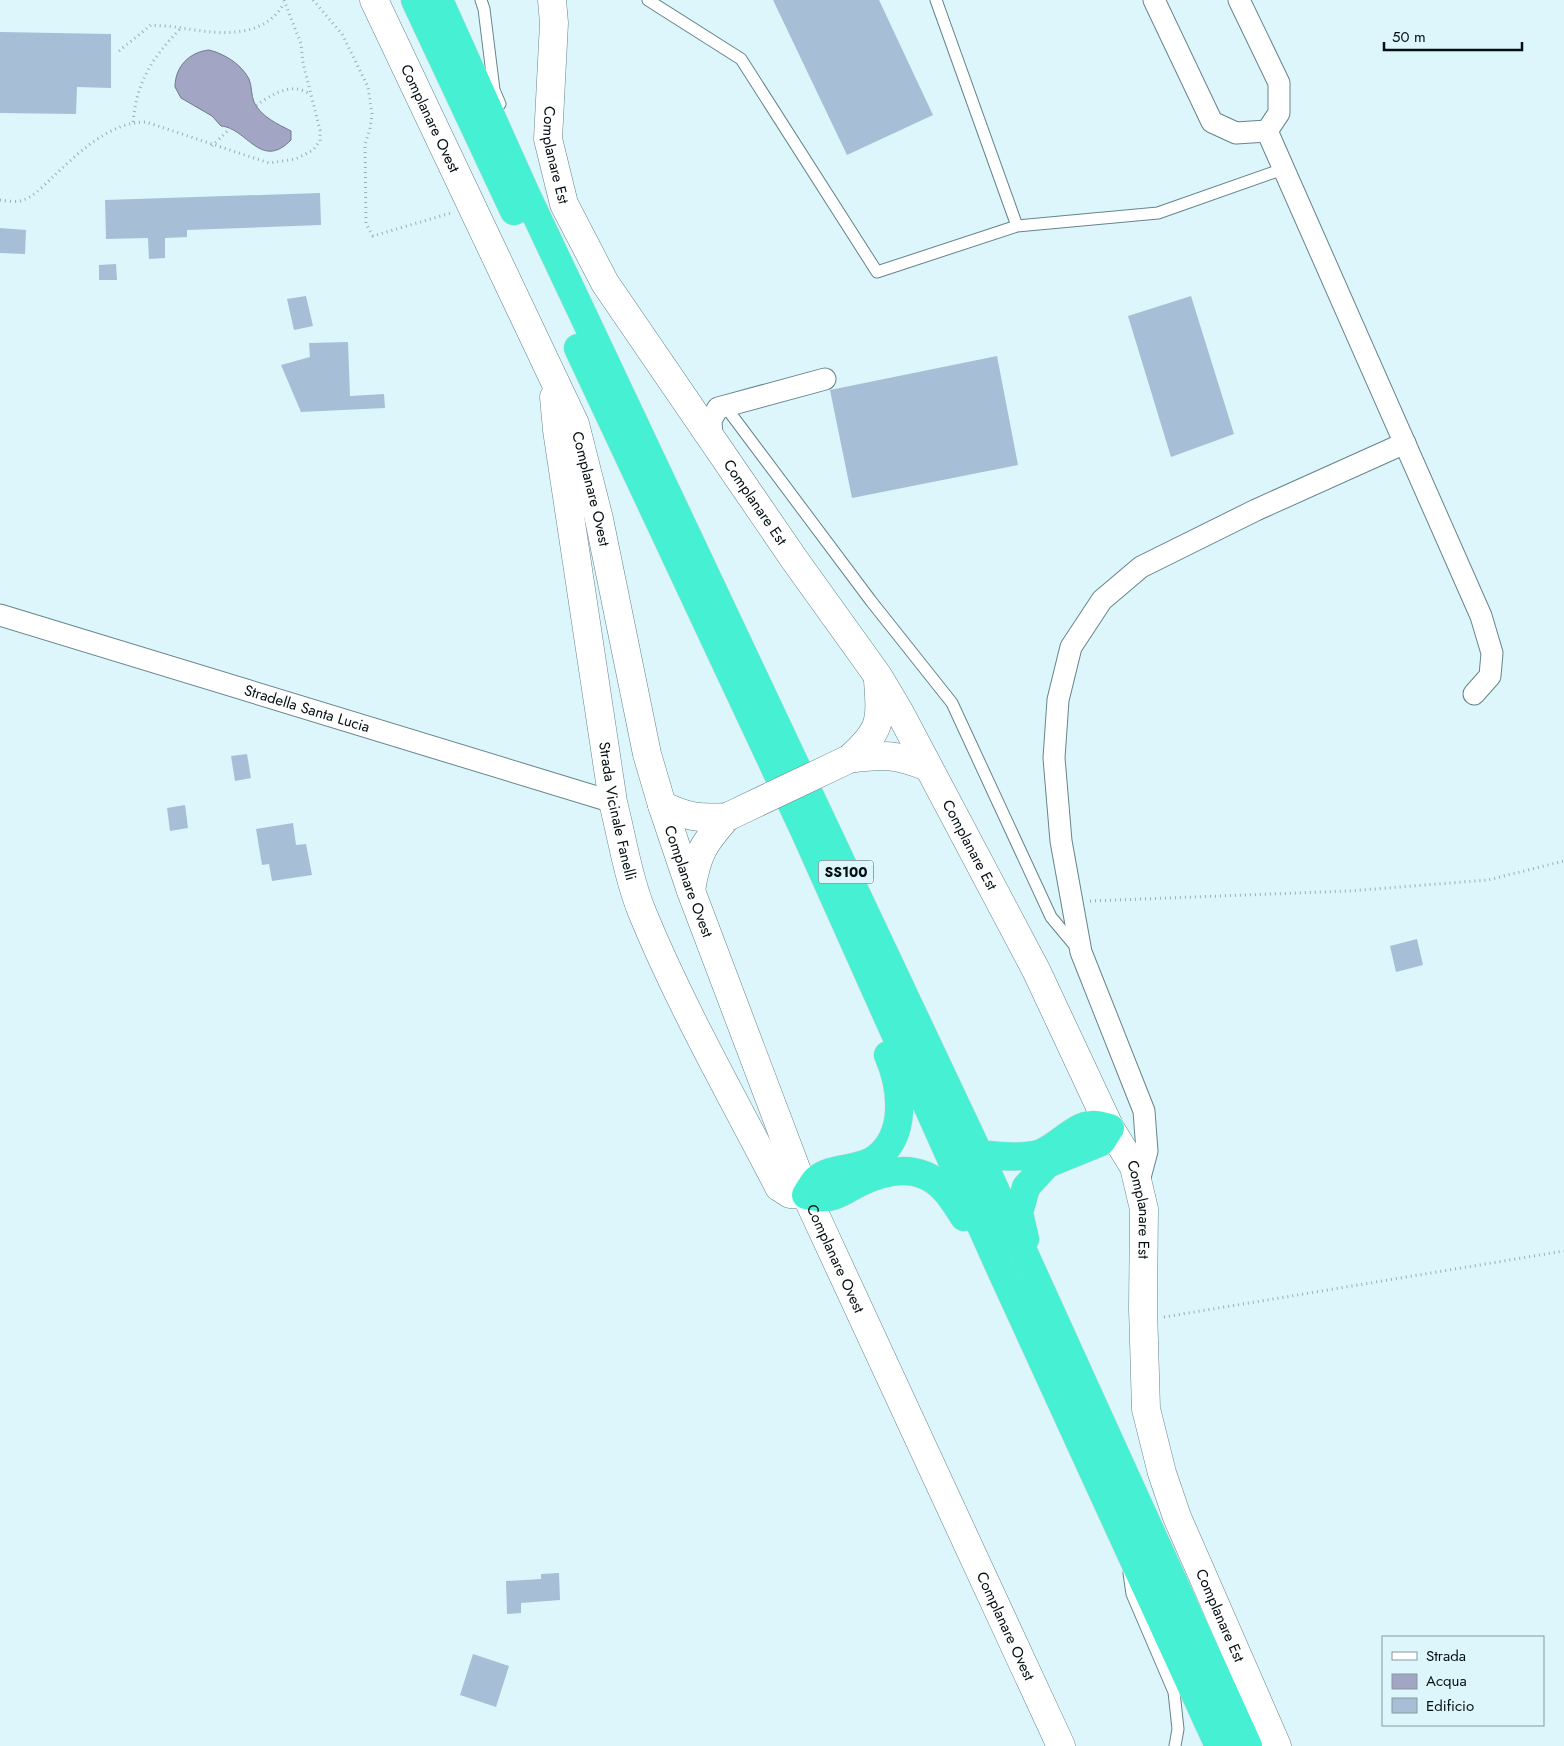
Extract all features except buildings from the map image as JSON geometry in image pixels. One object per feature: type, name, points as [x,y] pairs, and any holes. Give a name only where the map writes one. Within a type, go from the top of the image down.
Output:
[{"type":"highway","name":"SS100","points":[[415,0],[804,830],[999,1266],[1219,1746]]},
{"type":"highway","name":"SS100","points":[[440,0],[526,194],[979,1154],[1248,1746]]},
{"type":"highway","name":"SS100","points":[[804,830],[833,930],[896,1072],[900,1093],[898,1121],[888,1147],[875,1159],[853,1168],[831,1172],[818,1179],[806,1195],[824,1199],[838,1196],[860,1183],[888,1171],[912,1171],[930,1177],[944,1189],[999,1266]]},
{"type":"highway","points":[[979,1154],[1009,1157],[1040,1153],[1062,1142],[1080,1128],[1091,1125],[1110,1128]]},
{"type":"highway","name":"SS100","points":[[1033,1275],[1019,1213],[1026,1187],[1047,1164],[1100,1142],[1110,1128]]},
{"type":"main road","name":"Complanare Ovest","points":[[374,0],[575,424],[599,519],[647,754],[662,805],[691,891],[806,1195],[1061,1746]]},
{"type":"main road","name":"Complanare Est","points":[[552,0],[554,23],[548,139],[564,204],[605,283],[878,676],[1036,970],[1110,1128],[1134,1167],[1144,1209],[1146,1409],[1162,1473],[1177,1516],[1277,1746]]},
{"type":"main road","name":"Strada Vicinale Fanelli","points":[[553,376],[557,430],[613,802],[627,862],[642,910],[685,1006],[779,1187],[790,1194],[806,1195]]},
{"type":"main road","points":[[850,760],[876,731],[880,713],[878,676]]},
{"type":"main road","points":[[662,805],[684,815],[703,818],[727,817],[850,760],[880,754],[901,756],[928,767]]},
{"type":"main road","points":[[691,891],[696,861],[707,839],[727,817]]},
{"type":"street","points":[[1154,0],[1212,122],[1236,132],[1266,131]]},
{"type":"street","points":[[1240,0],[1279,83],[1279,113],[1266,131]]},
{"type":"street","points":[[1266,131],[1481,616],[1492,653],[1490,676],[1474,694]]},
{"type":"street","points":[[712,439],[712,420],[718,408],[825,379]]},
{"type":"street","points":[[1138,1185],[1148,1151],[1144,1110],[1081,952],[1061,841],[1054,758],[1058,700],[1071,647],[1102,600],[1142,567],[1256,510],[1405,443]]},
{"type":"street","name":"Stradella Santa Lucia","points":[[0,615],[613,802]]},
{"type":"lane","points":[[480,0],[484,9],[494,90],[519,152],[526,194]]},
{"type":"lane","points":[[648,0],[741,59],[877,272],[1017,226],[1158,213],[1283,169]]},
{"type":"lane","points":[[936,0],[1017,226]]},
{"type":"lane","points":[[725,406],[871,601],[952,703],[1051,918],[1081,952]]},
{"type":"lane","points":[[1127,1544],[1132,1594],[1174,1692],[1178,1729],[1175,1746]]},
{"type":"path","points":[[313,0],[342,34],[368,87],[372,114],[365,144],[366,224],[373,236],[454,212],[471,204]]},
{"type":"path","points":[[119,51],[151,25],[182,28],[195,32],[240,32],[264,24],[280,12],[284,1]]},
{"type":"path","points":[[0,200],[20,201],[38,191],[101,136],[132,122],[146,122],[212,146],[269,163],[296,158],[313,150],[320,141],[320,130],[301,44],[284,1]]},
{"type":"path","points":[[132,122],[142,81],[152,60],[182,28]]},
{"type":"path","points":[[212,146],[258,104],[283,90],[296,89],[311,94]]},
{"type":"path","points":[[1071,902],[1349,890],[1488,880],[1564,860]]},
{"type":"path","points":[[1144,1320],[1564,1251]]},
{"type":"water","points":[[209,50],[227,57],[242,69],[249,79],[253,99],[257,107],[270,120],[291,131],[291,140],[280,148],[271,151],[263,150],[239,133],[221,126],[212,116],[181,98],[175,87],[180,67],[189,57]]}]
